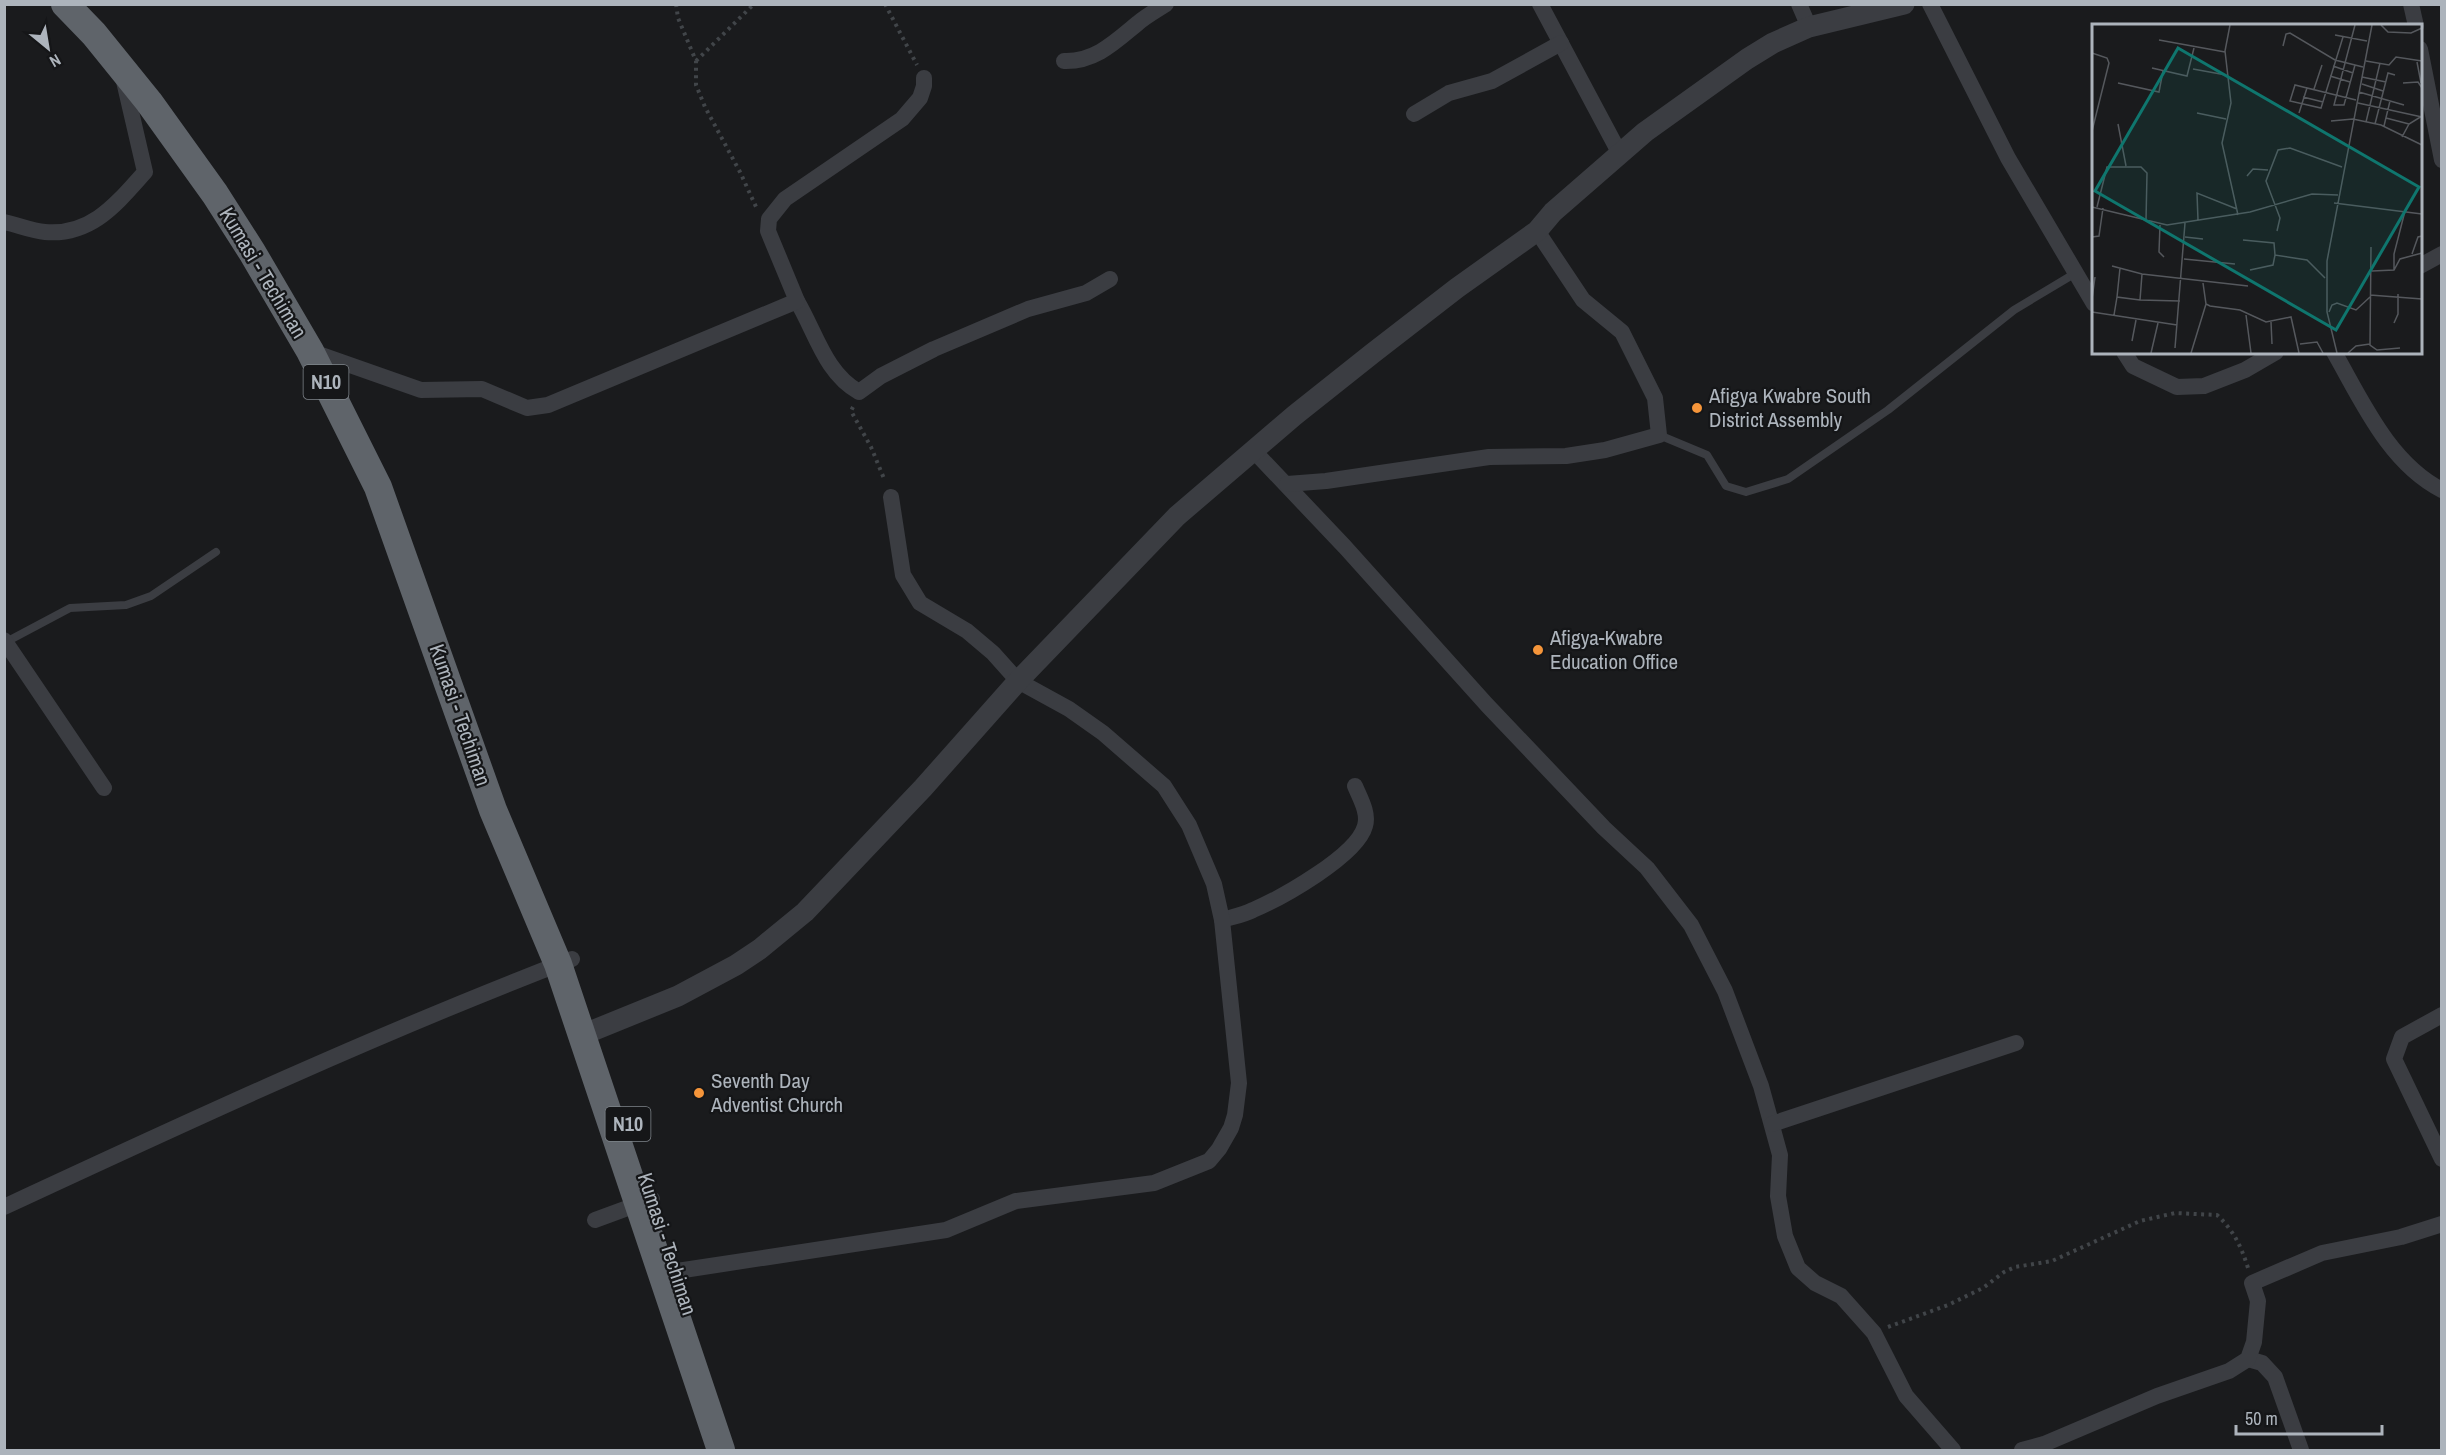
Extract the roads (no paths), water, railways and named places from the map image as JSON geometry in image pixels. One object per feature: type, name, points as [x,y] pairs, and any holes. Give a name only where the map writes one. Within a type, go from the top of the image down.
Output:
[{"type":"highway","name":"Kumasi - Techiman","points":[[65,4],[121,65],[215,194],[310,351],[378,487],[494,810],[551,908],[565,962],[646,1202],[721,1450]]},
{"type":"highway","name":"Kumasi - Techiman","points":[[646,1202],[677,1271],[734,1450]]},
{"type":"street","points":[[1064,61],[1080,62],[1105,50],[1139,21],[1166,4]]},
{"type":"street","points":[[1540,4],[1620,154]]},
{"type":"street","points":[[1799,4],[1809,27]]},
{"type":"street","points":[[590,1032],[678,996],[736,965],[780,933],[829,890],[1018,681],[1177,516],[1253,450],[1429,310],[1537,231],[1553,212],[1678,107],[1747,59],[1809,27],[1904,4]]},
{"type":"street","points":[[1930,4],[2008,158],[2074,274],[2092,301]]},
{"type":"street","points":[[2411,4],[2416,24]]},
{"type":"street","points":[[1414,114],[1449,93],[1492,81],[1561,43]]},
{"type":"street","points":[[2422,54],[2442,160]]},
{"type":"street","points":[[4,222],[45,232],[76,230],[109,212],[145,172],[121,65]]},
{"type":"street","points":[[924,78],[920,98],[902,119],[785,199],[769,219],[768,231],[796,301],[828,364],[850,387],[859,392],[881,376],[934,349],[1028,309],[1086,293],[1110,279]]},
{"type":"street","points":[[1287,484],[1326,481],[1489,457],[1566,456],[1605,450],[1659,435],[1655,398],[1622,332],[1583,300],[1537,231]]},
{"type":"street","points":[[2422,265],[2442,254]]},
{"type":"street","points":[[310,351],[421,390],[482,389],[527,408],[548,405],[796,301]]},
{"type":"street","points":[[2125,354],[2133,366],[2176,387],[2204,386],[2245,370],[2273,354]]},
{"type":"street","points":[[2335,354],[2385,438],[2407,466],[2428,483],[2442,490]]},
{"type":"street","points":[[1253,450],[1287,484],[1487,705],[1604,828],[1647,868],[1691,925],[1725,991],[1761,1086],[1780,1155],[1778,1196],[1785,1236],[1798,1268],[1815,1283],[1841,1296],[1874,1333],[1906,1396],[1953,1450]]},
{"type":"street","points":[[677,1271],[946,1230],[1016,1201],[1154,1183],[1209,1161],[1231,1128],[1238,1100],[1239,1083],[1222,920],[1214,884],[1189,825],[1164,786],[1103,733],[1069,709],[1018,681],[993,653],[967,631],[920,603],[903,575],[891,497]]},
{"type":"street","points":[[5,641],[104,788]]},
{"type":"street","points":[[1222,920],[1252,911],[1293,889],[1342,857],[1359,840],[1365,826],[1366,815],[1355,786]]},
{"type":"street","points":[[4,1207],[147,1141],[438,1013],[565,962]]},
{"type":"street","points":[[2442,1015],[2402,1037],[2394,1059],[2442,1159]]},
{"type":"street","points":[[1772,1124],[2016,1043]]},
{"type":"street","points":[[595,1220],[646,1202]]},
{"type":"street","points":[[2022,1450],[2044,1444],[2157,1396],[2229,1371],[2248,1359],[2254,1342],[2258,1301],[2252,1283],[2322,1253],[2401,1238],[2442,1224]]},
{"type":"street","points":[[2248,1359],[2262,1363],[2275,1377],[2301,1450]]},
{"type":"lane","points":[[1659,435],[1707,455],[1725,486],[1746,492],[1788,479],[1888,410],[2014,310],[2074,274]]},
{"type":"lane","points":[[5,641],[70,608],[126,605],[151,596],[216,552]]},
{"type":"place","name":"Afigya Kwabre South District Assembly","points":[[1697,408]]},
{"type":"place","name":"Afigya-Kwabre Education Office","points":[[1538,650]]},
{"type":"place","name":"Seventh Day Adventist Church","points":[[699,1093]]}]
